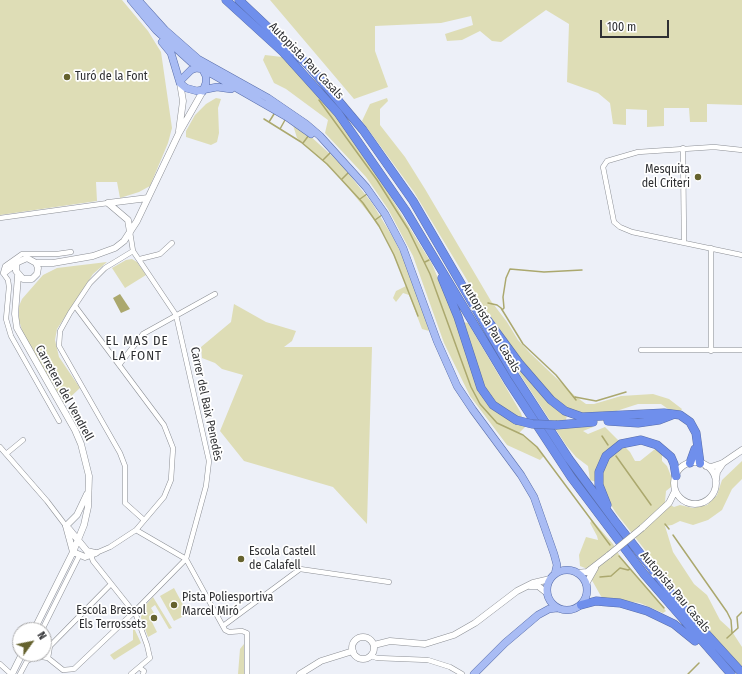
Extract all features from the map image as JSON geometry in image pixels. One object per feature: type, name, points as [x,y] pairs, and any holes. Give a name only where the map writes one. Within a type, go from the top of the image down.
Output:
[{"type":"highway","name":"Autopista Pau Casals","points":[[226,0],[283,52],[338,113],[388,183],[431,251],[515,393],[568,472],[636,564],[731,674]]},
{"type":"highway","name":"Autopista Pau Casals","points":[[239,0],[310,67],[364,130],[413,201],[465,288],[488,331],[539,415],[614,520],[681,606],[742,673]]},
{"type":"highway","points":[[431,251],[458,317],[481,388],[493,405],[516,420],[532,424],[612,421],[638,423],[659,420],[671,415],[679,417],[688,423],[694,434],[694,452],[690,463]]},
{"type":"highway","points":[[465,288],[519,363],[551,400],[560,407],[569,413],[582,417],[664,413],[680,415],[690,422],[696,433],[703,464]]},
{"type":"highway","points":[[614,520],[599,485],[599,472],[606,456],[614,448],[621,444],[635,440],[647,441],[657,445],[671,457],[676,476]]},
{"type":"highway","points":[[581,605],[596,601],[620,603],[647,610],[674,624],[702,647],[708,649]]},
{"type":"main road","points":[[128,0],[171,53],[180,82],[193,91],[227,87],[242,92]]},
{"type":"main road","points":[[131,0],[166,41],[180,54],[202,69],[297,124],[339,157]]},
{"type":"main road","points":[[138,0],[180,49],[200,65],[206,76],[206,83],[203,91]]},
{"type":"main road","points":[[165,30],[198,59],[282,107],[306,124],[320,136],[366,187],[395,233],[408,261],[450,372],[473,410],[529,487],[538,508],[557,565],[553,577],[547,586],[548,596],[544,607],[538,615]]},
{"type":"main road","points":[[180,82],[191,70],[196,68],[207,69],[242,88],[251,89]]},
{"type":"main road","points":[[475,674],[505,643],[538,615],[549,609],[557,608],[570,610],[581,605],[587,593],[586,584],[577,573],[568,570],[560,564],[554,554]]},
{"type":"main road","points":[[553,577],[568,570]]},
{"type":"main road","points":[[548,596],[557,608]]},
{"type":"street","points":[[179,133],[182,101],[180,82]]},
{"type":"street","points":[[3,273],[18,262],[27,258],[36,263],[54,263],[104,253],[115,248],[124,241],[148,198],[179,133],[203,91]]},
{"type":"street","points":[[742,150],[714,146],[638,152],[616,157],[607,161],[603,167],[614,222],[620,227],[632,232],[742,255]]},
{"type":"street","points":[[683,148],[684,242]]},
{"type":"street","points":[[0,218],[148,198]]},
{"type":"street","points":[[108,203],[128,220],[133,251],[99,273],[75,306],[60,331],[59,346],[120,453],[124,466],[125,503],[144,520]]},
{"type":"street","points":[[140,259],[160,254],[172,242]]},
{"type":"street","points":[[710,248],[711,351]]},
{"type":"street","name":"Carrer del Baix Penedès","points":[[52,661],[63,670],[74,669],[134,612],[186,559],[206,486],[209,461],[176,315],[140,259],[133,251]]},
{"type":"street","points":[[3,273],[5,266],[22,254],[71,252]]},
{"type":"street","points":[[36,263],[38,271]]},
{"type":"street","points":[[3,273],[18,275],[26,280],[32,279],[38,271],[54,263]]},
{"type":"street","points":[[16,264],[18,275]]},
{"type":"street","points":[[3,273],[8,280],[9,287],[6,319],[11,336],[59,421]]},
{"type":"street","name":"Carretera del Vendrell","points":[[18,275],[18,293],[15,307],[17,328],[81,444],[86,461],[89,488],[88,508],[78,540],[76,554],[38,622]]},
{"type":"street","name":"Carretera del Vendrell","points":[[18,293],[26,280]]},
{"type":"street","points":[[120,364],[139,337],[215,294]]},
{"type":"street","points":[[75,306],[120,364],[164,426],[173,448],[171,480],[164,497],[136,530],[110,547],[92,554],[76,554]]},
{"type":"street","points":[[640,350],[742,350]]},
{"type":"street","points":[[6,454],[23,440]]},
{"type":"street","points":[[0,447],[47,501],[87,551],[92,554],[111,584],[134,612],[150,655],[146,662],[132,674]]},
{"type":"street","points":[[586,584],[590,574],[597,566],[663,510],[673,498],[676,491],[676,476],[680,469],[690,463],[703,464],[711,467],[723,463],[742,450]]},
{"type":"street","points":[[663,510],[678,502],[684,501],[693,504],[702,503],[711,497],[715,489],[717,472],[723,463]]},
{"type":"street","points":[[703,464],[712,472],[716,480]]},
{"type":"street","points":[[66,526],[78,515],[89,488]]},
{"type":"street","points":[[676,491],[684,501]]},
{"type":"street","points":[[46,622],[76,554],[66,526]]},
{"type":"street","points":[[136,530],[186,559],[223,626],[229,632],[242,631],[247,633],[247,674]]},
{"type":"street","points":[[577,573],[587,572],[597,566]]},
{"type":"street","points":[[223,626],[300,569],[389,582]]},
{"type":"street","points":[[374,645],[390,641],[425,644],[454,635],[475,623],[507,598],[525,587],[553,577]]},
{"type":"street","points":[[52,644],[111,584]]},
{"type":"street","points":[[525,587],[538,586],[548,596]]},
{"type":"street","points":[[370,656],[374,650],[374,645],[369,639],[361,638],[354,643],[353,651],[357,657],[361,659],[370,656],[377,658],[428,660],[450,667],[462,674]]},
{"type":"street","points":[[300,674],[321,661],[353,651]]},
{"type":"street","points":[[0,664],[12,674],[18,662]]},
{"type":"street","points":[[20,674],[26,662]]},
{"type":"street","points":[[140,668],[144,671],[143,674]]},
{"type":"green space","points":[[0,0],[122,0],[148,31],[161,52],[172,128],[168,143],[150,186],[139,192],[120,198],[117,182],[96,182],[97,201],[0,215]]},
{"type":"green space","points":[[270,0],[742,0],[742,105],[707,104],[707,122],[690,122],[689,108],[664,108],[664,126],[647,127],[647,110],[626,109],[626,125],[613,124],[610,103],[598,93],[567,82],[569,24],[546,10],[501,42],[492,41],[480,31],[462,40],[447,41],[445,34],[473,25],[471,16],[441,23],[375,26],[375,51],[388,87],[354,99]]},
{"type":"green space","points":[[265,55],[282,57],[343,124],[368,160],[432,264],[456,321],[468,323],[521,413],[525,427],[519,433],[536,446],[544,456],[540,460],[507,445],[470,396],[444,343],[413,256],[388,209],[366,177],[325,133],[328,120],[286,89],[274,83],[263,60]]},
{"type":"green space","points":[[216,98],[221,99],[218,108],[219,133],[217,142],[211,145],[186,137],[186,131],[195,115],[206,104]]},
{"type":"green space","points":[[387,98],[388,101],[380,109],[380,125],[405,157],[491,301],[507,322],[518,340],[530,353],[575,396],[586,404],[594,404],[621,396],[653,394],[669,399],[682,409],[680,412],[671,411],[661,404],[638,404],[604,415],[567,415],[566,420],[573,428],[589,424],[593,427],[583,431],[588,434],[605,427],[630,452],[635,461],[640,461],[655,449],[662,452],[662,461],[667,466],[671,476],[671,487],[666,491],[665,502],[674,507],[680,505],[693,508],[707,505],[717,495],[722,480],[742,461],[742,479],[732,489],[722,510],[708,520],[693,525],[680,521],[672,525],[665,526],[673,552],[694,584],[707,595],[720,620],[731,630],[742,647],[742,667],[707,629],[616,513],[609,502],[602,484],[590,480],[588,466],[576,457],[566,445],[519,373],[525,366],[479,300],[414,192],[362,121],[370,104]]},
{"type":"green space","points":[[293,125],[308,134],[341,164],[372,203],[394,239],[405,262],[429,331],[422,329],[409,295],[403,293],[396,302],[393,298],[396,291],[406,286],[386,238],[372,217],[337,174],[297,138]]},
{"type":"green space","points":[[132,259],[137,262],[146,275],[125,288],[112,268],[126,260]]},
{"type":"green space","points":[[107,262],[93,274],[57,329],[55,340],[59,357],[80,388],[64,403],[23,334],[19,320],[19,306],[22,299],[43,275],[57,268]]},
{"type":"green space","points":[[234,304],[266,322],[296,331],[292,341],[284,347],[372,347],[367,524],[333,487],[244,461],[220,431],[243,375],[222,369],[215,363],[202,358],[201,347],[231,322]]},
{"type":"green space","points":[[592,520],[613,544],[621,558],[666,611],[663,613],[640,603],[602,598],[585,568],[580,566],[579,555],[586,537],[598,540],[590,523]]},
{"type":"green space","name":"Pista Poliesportiva Marcel Miró","points":[[174,588],[188,614],[174,621],[160,596]]},
{"type":"green space","points":[[153,597],[172,628],[169,629],[155,605],[151,608],[154,613],[149,616],[157,632],[148,637],[141,618],[142,609]]},
{"type":"green space","points":[[133,626],[141,643],[114,660],[110,655],[133,640]]},
{"type":"green space","points":[[244,644],[244,674],[238,674],[240,649]]},
{"type":"shaded area","points":[[120,294],[130,309],[121,313],[113,298]]},
{"type":"waterway","points":[[319,100],[377,180],[408,229],[430,274],[471,387],[480,404],[497,423],[523,435],[537,447],[610,545]]},
{"type":"waterway","points":[[269,122],[274,114]]},
{"type":"waterway","points":[[264,119],[301,142],[327,164],[363,203],[379,226],[394,255],[418,316]]},
{"type":"waterway","points":[[280,129],[285,120]]},
{"type":"waterway","points":[[303,143],[309,135]]},
{"type":"waterway","points":[[323,160],[330,153]]},
{"type":"waterway","points":[[342,179],[349,172]]},
{"type":"waterway","points":[[360,199],[367,194]]},
{"type":"waterway","points":[[375,220],[382,215]]},
{"type":"waterway","points":[[425,262],[429,260]]},
{"type":"waterway","points":[[502,310],[504,308],[503,297],[506,278],[510,269],[544,272],[582,270]]},
{"type":"waterway","points":[[488,303],[497,305],[501,308],[523,344],[556,375],[576,400]]},
{"type":"waterway","points":[[575,397],[596,401],[626,392]]},
{"type":"waterway","points":[[602,436],[608,445]]},
{"type":"waterway","points":[[616,456],[651,505]]},
{"type":"waterway","points":[[665,524],[669,529]]},
{"type":"waterway","points":[[673,535],[727,612],[731,620],[732,633]]},
{"type":"waterway","points":[[619,556],[664,608]]},
{"type":"waterway","points":[[600,577],[611,576],[620,568],[630,569]]},
{"type":"waterway","points":[[727,638],[738,628],[737,617],[742,612]]},
{"type":"waterway","points":[[688,674],[699,663]]},
{"type":"place","name":"Turó de la Font","points":[[67,77]]},
{"type":"place","name":"Mesquita del Criteri","points":[[698,177]]},
{"type":"place","name":"Escola Castell de Calafell","points":[[241,559]]},
{"type":"place","name":"Pista Poliesportiva Marcel Miró","points":[[174,605]]},
{"type":"place","name":"Escola Bressol Els Terrossets","points":[[154,618]]},
{"type":"district","name":"EL MAS DE LA FONT","points":[[137,348]]}]
